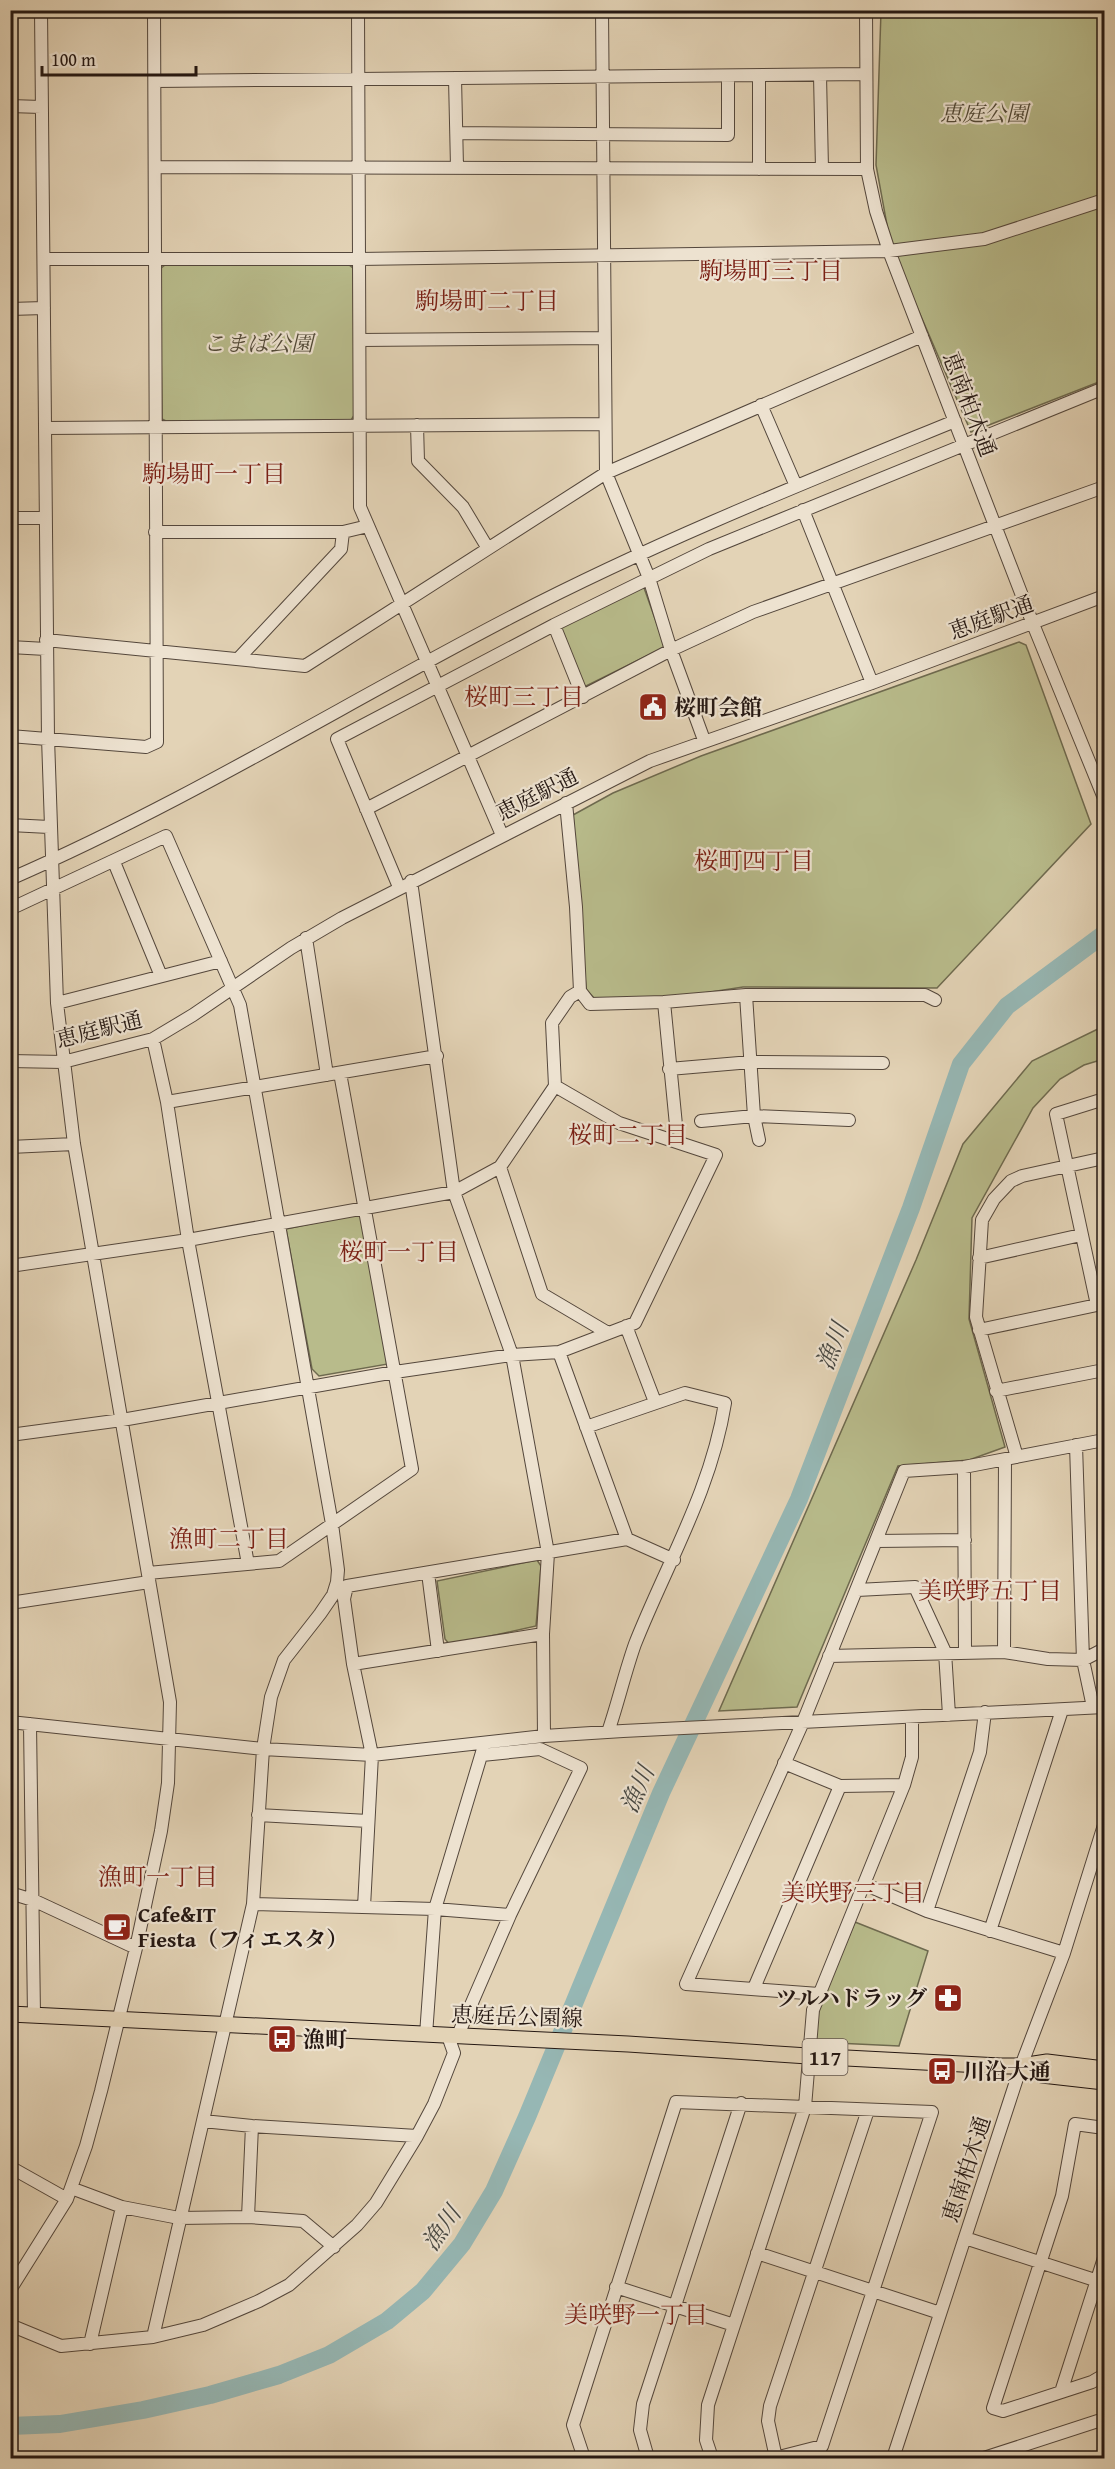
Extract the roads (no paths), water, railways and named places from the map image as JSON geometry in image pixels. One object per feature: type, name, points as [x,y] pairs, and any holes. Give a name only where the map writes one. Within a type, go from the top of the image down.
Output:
[{"type":"main road","name":"恵庭岳公園線","points":[[10,2014],[628,2043],[808,2056],[1021,2066],[1047,2062],[1104,2069]]},
{"type":"main road","name":"恵庭岳公園線","points":[[1021,2066],[1042,2075],[1104,2082]]},
{"type":"street","points":[[10,2290],[69,2194],[89,2135],[136,1948],[161,1831],[168,1783],[170,1702],[74,1144],[57,1003],[46,645],[42,10]]},
{"type":"street","points":[[10,736],[146,747],[157,742],[154,10]]},
{"type":"street","points":[[358,10],[360,507],[502,835]]},
{"type":"street","points":[[602,10],[606,473],[650,578],[671,650],[704,740]]},
{"type":"street","name":"恵南柏木通","points":[[866,10],[867,169],[876,210],[889,251],[995,527],[1104,798]]},
{"type":"street","points":[[155,81],[866,74]]},
{"type":"street","points":[[820,75],[822,169]]},
{"type":"street","points":[[457,134],[728,135],[728,76]]},
{"type":"street","points":[[759,76],[759,169]]},
{"type":"street","points":[[455,78],[457,167]]},
{"type":"street","points":[[10,106],[41,106]]},
{"type":"street","points":[[156,167],[867,169]]},
{"type":"street","points":[[44,259],[359,259],[889,251],[984,239],[1104,200]]},
{"type":"street","points":[[10,309],[44,308]]},
{"type":"street","points":[[10,647],[46,645],[157,650],[305,666],[606,473],[922,336]]},
{"type":"street","points":[[360,340],[604,338]]},
{"type":"street","points":[[399,887],[337,739],[554,625],[709,549],[1104,388]]},
{"type":"street","points":[[761,405],[796,486]]},
{"type":"street","points":[[10,879],[170,801],[515,615],[640,553],[955,421]]},
{"type":"street","points":[[45,428],[604,424]]},
{"type":"street","points":[[417,425],[417,461],[463,507],[487,548]]},
{"type":"street","points":[[366,809],[671,650],[753,612],[1104,488]]},
{"type":"street","points":[[803,510],[872,683]]},
{"type":"street","points":[[10,518],[46,518]]},
{"type":"street","points":[[155,532],[343,532],[368,526]]},
{"type":"street","points":[[238,658],[341,549],[343,532]]},
{"type":"street","name":"恵庭駅通","points":[[10,1060],[63,1062],[153,1039],[306,938],[399,887],[650,761],[704,740],[872,683],[1104,596]]},
{"type":"street","points":[[554,625],[583,697]]},
{"type":"street","points":[[566,803],[576,907],[580,991],[590,1004],[664,1002],[746,995],[925,995],[935,1000]]},
{"type":"street","points":[[10,825],[50,827]]},
{"type":"street","points":[[10,909],[54,891],[166,836],[240,1005],[332,1524],[338,1570],[338,1582],[326,1605],[284,1660],[272,1696],[262,1749],[253,1904],[153,2337]]},
{"type":"street","points":[[114,862],[161,976]]},
{"type":"street","points":[[411,881],[454,1192],[512,1355],[548,1553],[543,1634],[544,1736]]},
{"type":"street","points":[[306,938],[327,1075]]},
{"type":"street","points":[[57,1003],[221,961]]},
{"type":"street","points":[[10,1266],[188,1240],[454,1192],[500,1167],[555,1086],[552,1023],[570,997],[580,991]]},
{"type":"street","points":[[746,995],[754,1116],[759,1140]]},
{"type":"street","points":[[664,1002],[676,1125]]},
{"type":"street","points":[[153,1039],[167,1102],[188,1240],[248,1564]]},
{"type":"street","points":[[167,1102],[437,1056]]},
{"type":"street","points":[[669,1069],[751,1062],[883,1063]]},
{"type":"street","points":[[10,1603],[148,1578],[279,1561],[412,1469],[363,1209],[340,1072]]},
{"type":"street","points":[[10,1435],[122,1420],[394,1372],[512,1355],[559,1352],[635,1323],[716,1155],[619,1123],[555,1086]]},
{"type":"street","points":[[980,1330],[1097,1305],[1056,1114],[1104,1099]]},
{"type":"street","points":[[701,1121],[754,1116],[849,1120]]},
{"type":"street","points":[[10,1147],[74,1144]]},
{"type":"street","points":[[1004,1652],[1011,1459],[976,1317],[982,1220],[994,1199],[1011,1181],[1022,1176],[1104,1158]]},
{"type":"street","points":[[500,1167],[542,1294],[608,1333]]},
{"type":"street","points":[[979,1258],[1081,1235]]},
{"type":"street","points":[[626,1326],[655,1402]]},
{"type":"street","points":[[559,1352],[627,1539]]},
{"type":"street","points":[[996,1391],[1104,1370]]},
{"type":"street","points":[[586,1426],[685,1393],[726,1403],[701,1496],[635,1645],[608,1732]]},
{"type":"street","points":[[819,1994],[686,1984],[803,1722],[904,1472],[963,1467],[1104,1440]]},
{"type":"street","points":[[483,1749],[544,1736],[1099,1707],[1083,1660],[1076,1445]]},
{"type":"street","points":[[963,1467],[966,1651]]},
{"type":"street","points":[[364,1907],[372,1755],[353,1664],[344,1599],[347,1586],[627,1539],[674,1560]]},
{"type":"street","points":[[876,1542],[965,1540]]},
{"type":"street","points":[[428,1573],[438,1651]]},
{"type":"street","points":[[857,1590],[915,1587],[945,1652],[949,1715]]},
{"type":"street","points":[[353,1664],[543,1634]]},
{"type":"street","points":[[830,1656],[966,1651],[1004,1652],[1048,1659],[1083,1660],[1104,1649]]},
{"type":"street","points":[[990,1931],[1062,1710]]},
{"type":"street","points":[[927,1911],[980,1752],[985,1712]]},
{"type":"street","points":[[712,2458],[706,2439],[708,2405],[805,2107],[813,2010],[904,1785],[912,1757],[912,1717]]},
{"type":"street","points":[[10,1722],[262,1749],[372,1755],[483,1749],[540,1749],[581,1768],[453,2036],[454,2053],[434,2104],[376,2203],[357,2225],[290,2286],[203,2325],[153,2337],[61,2346],[10,2325]]},
{"type":"street","points":[[30,1724],[34,2015]]},
{"type":"street","points":[[426,2035],[435,1909],[483,1749]]},
{"type":"street","points":[[784,1763],[840,1786],[904,1785]]},
{"type":"street","points":[[754,1988],[840,1786]]},
{"type":"street","points":[[258,1815],[368,1821]]},
{"type":"street","name":"恵南柏木通","points":[[893,2458],[1021,2066],[1064,1953],[1102,1842],[1104,1825]]},
{"type":"street","points":[[864,1884],[927,1911],[1064,1953]]},
{"type":"street","points":[[10,1893],[33,1900],[136,1948]]},
{"type":"street","points":[[253,1904],[435,1909],[510,1915]]},
{"type":"street","points":[[584,2458],[573,2425],[676,2102],[932,2112],[822,2446],[775,2458],[768,2421],[770,2406],[868,2110]]},
{"type":"street","points":[[648,2458],[640,2430],[643,2404],[741,2103]]},
{"type":"street","points":[[202,2121],[417,2136]]},
{"type":"street","points":[[1104,2127],[1075,2124],[1062,2196],[993,2408],[1003,2411],[1092,2382],[1104,2375]]},
{"type":"street","points":[[248,2217],[252,2126]]},
{"type":"street","points":[[10,2167],[69,2194],[179,2218],[248,2217],[303,2221],[334,2247]]},
{"type":"street","points":[[90,2344],[122,2207]]},
{"type":"street","points":[[965,2238],[1101,2282]]},
{"type":"street","points":[[757,2253],[940,2313]]},
{"type":"street","points":[[1061,2392],[1101,2282],[1104,2258]]},
{"type":"street","points":[[616,2287],[734,2325]]},
{"type":"street","points":[[984,2458],[1104,2419]]},
{"type":"waterway","name":"漁川","points":[[10,2426],[60,2424],[143,2410],[210,2395],[279,2375],[329,2355],[387,2321],[423,2291],[462,2244],[494,2191],[661,1793],[799,1499],[911,1208],[961,1064],[1007,1006],[1104,934]]},
{"type":"place","name":"桜町会館","points":[[653,707]]},
{"type":"place","name":"Cafe&IT Fiesta（フィエスタ）","points":[[117,1927]]},
{"type":"place","name":"ツルハドラッグ","points":[[948,1998]]},
{"type":"place","name":"漁町","points":[[282,2039]]},
{"type":"place","name":"川沿大通","points":[[942,2071]]},
{"type":"district","name":"駒場町三丁目","points":[[771,270]]},
{"type":"district","name":"駒場町二丁目","points":[[487,300]]},
{"type":"district","name":"駒場町一丁目","points":[[214,473]]},
{"type":"district","name":"桜町三丁目","points":[[524,696]]},
{"type":"district","name":"桜町四丁目","points":[[754,860]]},
{"type":"district","name":"桜町二丁目","points":[[628,1134]]},
{"type":"district","name":"桜町一丁目","points":[[399,1251]]},
{"type":"district","name":"漁町二丁目","points":[[229,1538]]},
{"type":"district","name":"美咲野五丁目","points":[[990,1590]]},
{"type":"district","name":"漁町一丁目","points":[[158,1876]]},
{"type":"district","name":"美咲野三丁目","points":[[853,1892]]},
{"type":"district","name":"美咲野一丁目","points":[[636,2314]]},
{"type":"park label","name":"恵庭公園","points":[[984,113]]},
{"type":"park label","name":"こまば公園","points":[[258,343]]}]
